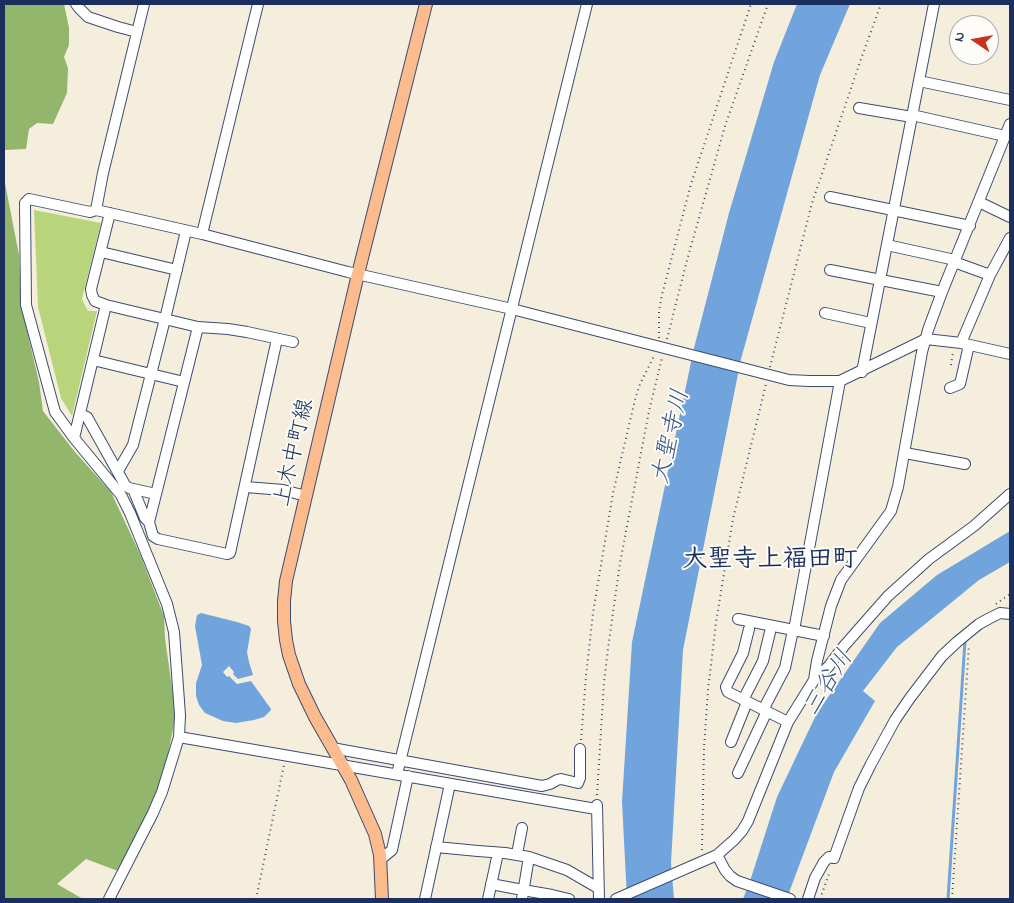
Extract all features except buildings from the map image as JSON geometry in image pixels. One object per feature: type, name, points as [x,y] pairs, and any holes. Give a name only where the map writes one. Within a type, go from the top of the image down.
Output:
[{"type":"main road","name":"上木中町線","points":[[382,899],[380,859],[375,834],[359,796],[299,684],[289,655],[284,621],[284,601],[286,581],[358,274],[426,4]]},
{"type":"street","points":[[76,4],[88,17],[137,32]]},
{"type":"street","points":[[96,210],[103,173],[144,4]]},
{"type":"street","points":[[202,234],[258,4]]},
{"type":"street","points":[[398,774],[587,4]]},
{"type":"street","points":[[862,372],[934,4]]},
{"type":"street","points":[[919,81],[1010,100]]},
{"type":"street","points":[[859,108],[912,116],[1007,138]]},
{"type":"street","points":[[814,680],[836,591],[841,580],[891,511],[898,487],[922,352],[942,292],[1007,138],[1010,124]]},
{"type":"street","points":[[830,197],[970,226]]},
{"type":"street","points":[[109,899],[153,813],[162,792],[179,737],[180,715],[174,632],[167,604],[121,495],[74,438],[56,412],[26,306],[25,203],[29,199],[90,212],[96,210],[202,234],[358,274],[512,309],[789,380],[809,382],[840,381],[862,372],[926,339],[1010,354]]},
{"type":"street","points":[[979,202],[1010,217]]},
{"type":"street","points":[[110,213],[92,289],[95,301],[198,327],[228,329],[293,342]]},
{"type":"street","points":[[118,471],[133,446],[186,231]]},
{"type":"street","points":[[950,388],[960,384],[962,344],[990,275],[1010,238]]},
{"type":"street","points":[[887,245],[955,261],[990,275]]},
{"type":"street","points":[[100,252],[177,270]]},
{"type":"street","points":[[830,270],[942,292]]},
{"type":"street","points":[[74,438],[106,305]]},
{"type":"street","points":[[825,313],[871,323]]},
{"type":"street","points":[[149,522],[198,327]]},
{"type":"street","points":[[133,489],[145,518],[149,522],[153,536],[158,539],[227,554],[230,553],[277,339]]},
{"type":"street","points":[[93,360],[184,382]]},
{"type":"street","points":[[738,773],[785,668],[840,381]]},
{"type":"street","points":[[80,414],[87,417],[125,485],[129,488],[156,494]]},
{"type":"street","points":[[904,453],[965,464]]},
{"type":"street","points":[[246,487],[282,490],[306,496]]},
{"type":"street","points":[[616,899],[717,855],[738,836],[748,821],[788,722],[814,680],[828,667],[888,596],[1010,494]]},
{"type":"street","points":[[808,899],[815,878],[824,862],[829,857],[834,858],[859,788],[883,740],[910,698],[942,656],[956,642],[990,618],[1000,613],[1010,614]]},
{"type":"street","points":[[738,619],[793,633],[824,636]]},
{"type":"street","points":[[749,629],[744,653],[726,687],[728,692],[788,722]]},
{"type":"street","points":[[731,742],[745,701],[763,661],[770,632]]},
{"type":"street","points":[[179,737],[596,807],[599,899]]},
{"type":"street","points":[[332,748],[542,786],[561,779],[578,783],[580,778],[580,749]]},
{"type":"street","points":[[380,859],[392,850],[408,776]]},
{"type":"street","points":[[425,899],[450,784]]},
{"type":"street","points":[[517,854],[522,828]]},
{"type":"street","points":[[436,847],[517,854],[529,857],[567,870],[598,888]]},
{"type":"street","points":[[488,899],[498,853]]},
{"type":"street","points":[[717,855],[725,870],[737,881],[790,899]]},
{"type":"street","points":[[522,895],[529,857]]},
{"type":"street","points":[[491,884],[522,895],[552,894],[569,899]]},
{"type":"path","points":[[580,749],[591,631],[613,493],[634,400],[640,384],[662,348],[659,311],[662,295],[691,184],[751,4]]},
{"type":"path","points":[[596,807],[604,682],[610,631],[620,563],[662,348],[725,126],[768,4]]},
{"type":"path","points":[[700,862],[708,690],[716,622],[733,519],[765,374],[812,203],[881,4]]},
{"type":"path","points":[[951,365],[962,344]]},
{"type":"path","points":[[952,899],[970,632]]},
{"type":"path","points":[[256,899],[286,755]]},
{"type":"path","points":[[820,899],[829,874]]},
{"type":"green space","points":[[4,4],[64,4],[69,28],[69,45],[64,57],[68,68],[67,93],[53,124],[37,123],[29,129],[26,149],[4,150]]},
{"type":"green space","points":[[4,178],[19,255],[21,305],[39,382],[43,411],[75,452],[111,492],[140,554],[164,616],[173,695],[175,719],[165,769],[152,808],[118,871],[86,859],[57,884],[83,899],[4,899]]},
{"type":"green space","points":[[34,210],[101,223],[82,299],[88,311],[97,311],[72,416],[61,398],[38,307]]},
{"type":"water","points":[[797,4],[850,4],[820,75],[741,359],[683,650],[671,863],[674,899],[627,899],[622,802],[632,642],[694,348],[729,213],[774,62]]},
{"type":"water","points":[[1010,531],[1010,562],[979,580],[897,647],[863,691],[875,701],[834,772],[788,899],[743,899],[777,797],[817,713],[880,623],[937,575]]},
{"type":"water","points":[[201,613],[237,622],[249,626],[251,629],[247,652],[253,675],[238,679],[229,666],[223,672],[237,684],[251,681],[271,709],[264,717],[236,723],[223,721],[205,713],[199,705],[196,696],[196,683],[202,665],[195,626],[197,615]]},
{"type":"waterway","points":[[948,899],[965,641]]},
{"type":"district","name":"大聖寺上福田町","points":[[770,562]]},
{"type":"water label","name":"大聖寺川","points":[[673,437]]},
{"type":"water label","name":"三谷川","points":[[830,684]]}]
